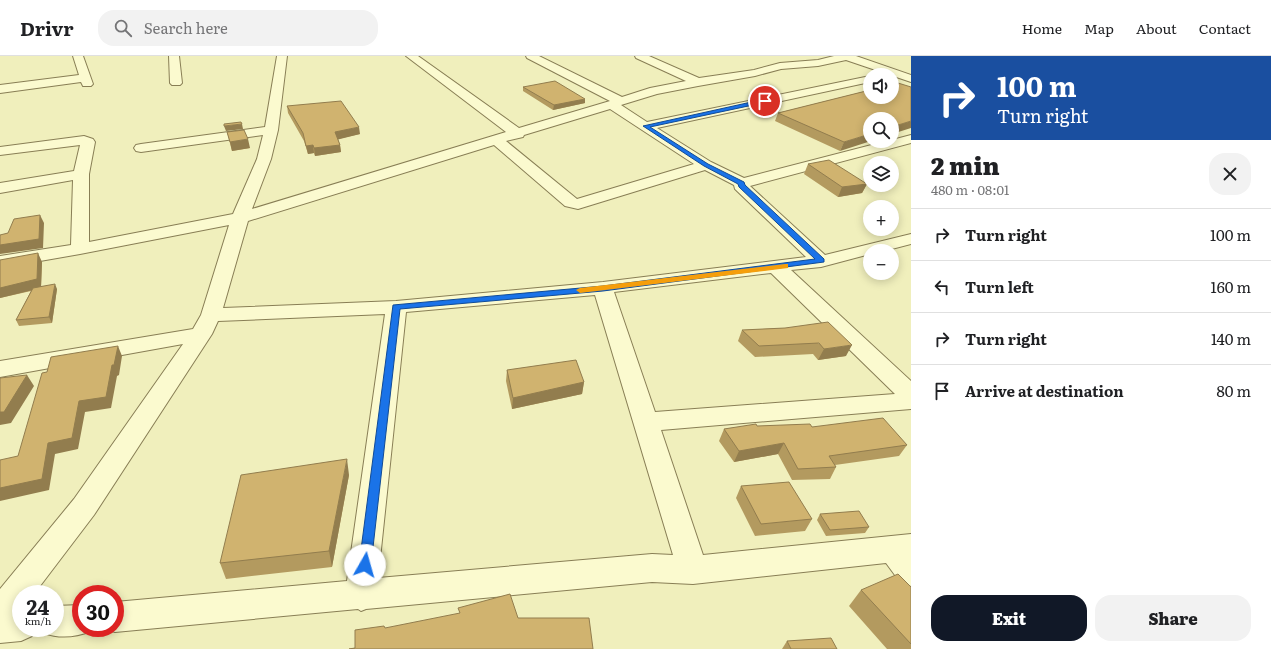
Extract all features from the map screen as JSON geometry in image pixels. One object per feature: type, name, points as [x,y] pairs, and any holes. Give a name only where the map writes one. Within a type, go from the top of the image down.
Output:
[{"type":"street","points":[[0,89],[87,81],[78,56]]},
{"type":"street","points":[[174,56],[176,83]]},
{"type":"street","points":[[0,614],[84,507],[206,324],[240,218],[264,159],[271,130],[282,56]]},
{"type":"street","points":[[411,56],[518,134]]},
{"type":"street","points":[[532,56],[616,102],[646,126],[706,165],[742,183],[911,139]]},
{"type":"street","points":[[640,56],[698,82]]},
{"type":"street","points":[[0,262],[80,249],[240,218],[518,134],[654,91],[755,73],[780,66],[818,63],[846,56],[877,68]]},
{"type":"street","points":[[899,76],[911,79]]},
{"type":"street","points":[[646,126],[863,80]]},
{"type":"street","points":[[141,148],[271,130]]},
{"type":"street","points":[[0,151],[84,140],[88,142],[81,174],[80,249]]},
{"type":"street","points":[[497,140],[571,203],[578,204],[706,165]]},
{"type":"street","points":[[0,188],[81,174]]},
{"type":"street","points":[[742,183],[741,186],[821,261]]},
{"type":"street","points":[[0,369],[206,324],[603,288],[776,268],[821,261],[911,239]]},
{"type":"street","points":[[776,268],[911,395]]},
{"type":"street","points":[[603,288],[693,570]]},
{"type":"street","points":[[361,596],[396,307]]},
{"type":"street","points":[[646,422],[911,401]]},
{"type":"street","points":[[124,616],[361,596],[652,568],[693,570],[902,548],[911,572]]},
{"type":"street","points":[[0,627],[12,626]]},
{"type":"building","points":[[555,81],[585,99],[554,105],[523,87]]},
{"type":"building","points":[[899,83],[911,87],[911,121],[899,125],[899,112],[863,112],[863,136],[844,142],[778,113],[863,92],[863,104],[899,104]]},
{"type":"building","points":[[341,101],[359,127],[335,132],[340,145],[314,148],[313,145],[306,146],[303,133],[287,106]]},
{"type":"building","points":[[241,122],[242,124],[224,126],[224,124]]},
{"type":"building","points":[[244,130],[248,139],[230,142],[227,132]]},
{"type":"building","points":[[829,160],[863,181],[863,184],[842,187],[808,164]]},
{"type":"building","points":[[40,215],[39,239],[0,245],[0,235],[8,233],[14,219]]},
{"type":"building","points":[[38,253],[37,279],[0,288],[0,260]]},
{"type":"building","points":[[55,284],[49,317],[16,320],[33,288]]},
{"type":"building","points":[[828,322],[852,345],[824,349],[819,343],[759,346],[742,330],[785,328]]},
{"type":"building","points":[[118,346],[114,365],[112,365],[106,397],[79,401],[72,438],[48,443],[42,479],[0,488],[0,460],[18,456],[42,373],[47,372],[51,357]]},
{"type":"building","points":[[576,360],[584,382],[513,398],[507,370]]},
{"type":"building","points":[[27,375],[4,412],[0,412],[0,378]]},
{"type":"building","points":[[883,418],[907,445],[829,456],[836,467],[798,469],[784,443],[739,451],[724,429],[756,424],[757,426],[810,424],[812,427]]},
{"type":"building","points":[[347,459],[329,551],[220,563],[241,475]]},
{"type":"building","points":[[789,482],[812,519],[761,524],[741,486]]},
{"type":"building","points":[[859,511],[869,527],[830,530],[820,514]]},
{"type":"building","points":[[898,574],[911,587],[911,644],[861,590]]},
{"type":"building","points":[[510,594],[518,618],[589,618],[593,649],[349,649],[355,648],[355,630],[384,626],[385,628],[460,613],[458,608]]},
{"type":"building","points":[[831,638],[837,649],[791,649],[787,641]]},
{"type":"slow traffic","points":[[580,290],[785,266]]},
{"type":"route","points":[[365,565],[396,307],[603,288],[776,268],[821,261],[770,211],[741,186],[742,183],[706,165],[646,126],[765,101]]}]
